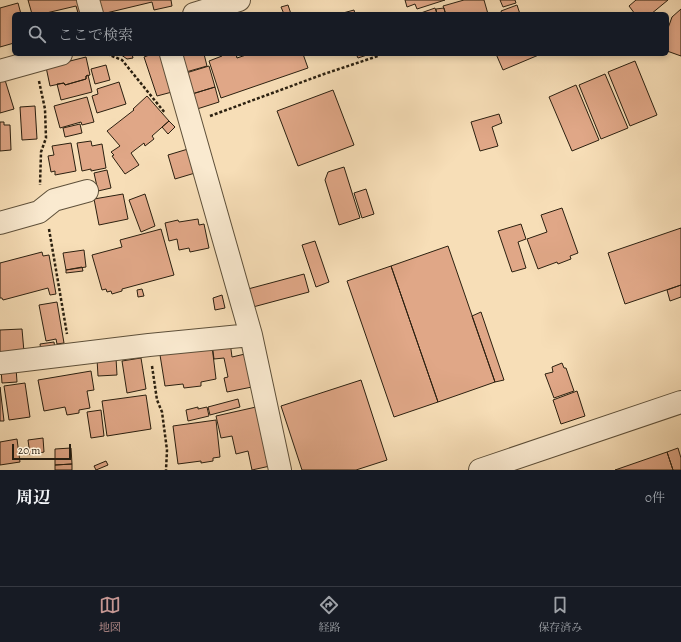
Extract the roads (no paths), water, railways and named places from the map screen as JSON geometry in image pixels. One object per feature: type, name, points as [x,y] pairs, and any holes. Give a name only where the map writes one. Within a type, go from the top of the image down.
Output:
[{"type":"street","points":[[88,0],[91,12]]},
{"type":"street","points":[[200,12],[239,0]]},
{"type":"street","points":[[0,71],[54,56]]},
{"type":"street","points":[[172,56],[251,335],[280,470]]},
{"type":"street","points":[[0,223],[39,212],[54,200],[87,191]]},
{"type":"street","points":[[0,363],[149,345],[251,335]]},
{"type":"street","points":[[480,470],[681,402]]}]
